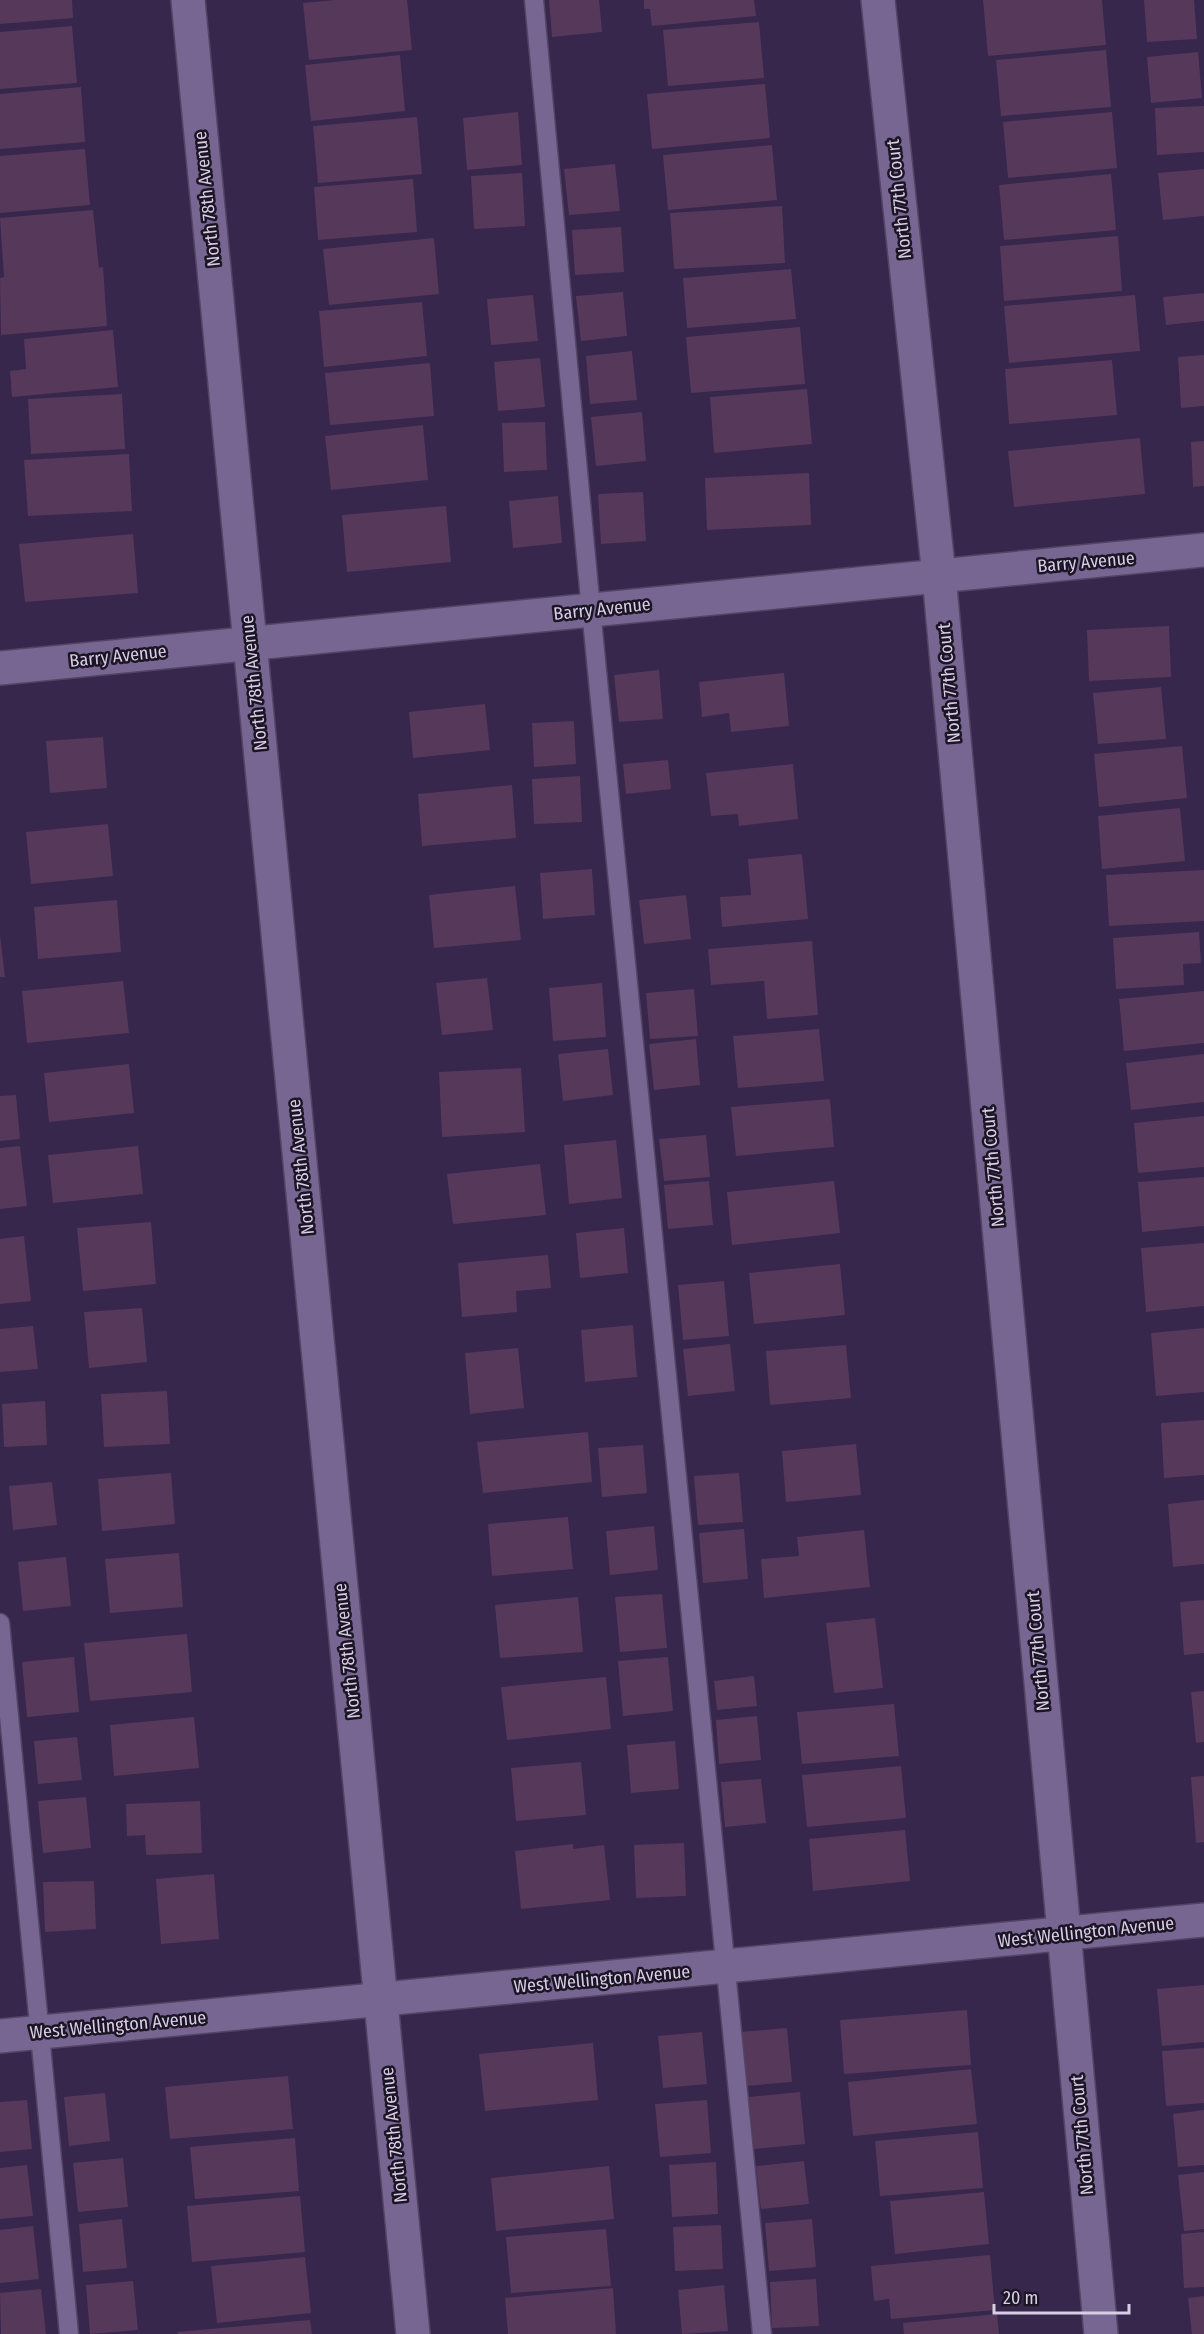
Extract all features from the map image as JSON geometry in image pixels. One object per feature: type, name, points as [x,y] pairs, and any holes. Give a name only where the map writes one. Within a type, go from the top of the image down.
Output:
[{"type":"street","name":"North 78th Avenue","points":[[188,0],[413,2334]]},
{"type":"street","name":"North 77th Court","points":[[878,0],[939,576],[1101,2334]]},
{"type":"street","name":"Barry Avenue","points":[[0,668],[1204,550]]},
{"type":"street","name":"West Wellington Avenue","points":[[0,2036],[1204,1920]]},
{"type":"lane","points":[[534,0],[591,610],[762,2334]]},
{"type":"lane","points":[[0,1623],[69,2334]]},
{"type":"building","points":[[0,0],[72,0],[73,18],[0,24]]},
{"type":"building","points":[[335,0],[407,0],[412,50],[309,60],[303,3]]},
{"type":"building","points":[[549,0],[599,0],[602,32],[552,37]]},
{"type":"building","points":[[644,0],[754,0],[756,16],[652,26],[650,9],[644,9]]},
{"type":"building","points":[[983,0],[1102,0],[1106,45],[988,56]]},
{"type":"building","points":[[1144,0],[1194,0],[1197,39],[1147,42]]},
{"type":"building","points":[[759,22],[764,78],[668,86],[663,30]]},
{"type":"building","points":[[72,26],[77,83],[0,89],[0,32]]},
{"type":"building","points":[[1106,50],[1111,107],[1001,116],[996,60]]},
{"type":"building","points":[[1198,52],[1202,98],[1151,103],[1147,57]]},
{"type":"building","points":[[400,55],[405,111],[311,121],[305,65]]},
{"type":"building","points":[[765,84],[770,138],[652,149],[647,94]]},
{"type":"building","points":[[81,87],[85,142],[0,149],[0,94]]},
{"type":"building","points":[[1204,106],[1204,152],[1157,155],[1155,108]]},
{"type":"building","points":[[518,112],[522,165],[467,170],[463,118]]},
{"type":"building","points":[[1112,112],[1117,168],[1008,178],[1003,122]]},
{"type":"building","points":[[417,117],[422,174],[318,183],[313,126]]},
{"type":"building","points":[[772,145],[777,200],[668,210],[663,155]]},
{"type":"building","points":[[85,149],[90,205],[0,213],[0,156]]},
{"type":"building","points":[[615,164],[620,211],[569,215],[564,169]]},
{"type":"building","points":[[1204,169],[1204,216],[1163,220],[1158,173]]},
{"type":"building","points":[[522,173],[525,226],[474,229],[471,176]]},
{"type":"building","points":[[1111,174],[1116,230],[1004,240],[999,185]]},
{"type":"building","points":[[413,179],[417,232],[318,240],[314,187]]},
{"type":"building","points":[[782,206],[785,263],[674,269],[670,213]]},
{"type":"building","points":[[93,210],[99,268],[103,267],[107,326],[1,335],[0,278],[4,277],[0,218]]},
{"type":"building","points":[[621,227],[624,272],[575,275],[572,230]]},
{"type":"building","points":[[1118,236],[1122,291],[1004,301],[1000,246]]},
{"type":"building","points":[[434,238],[439,294],[329,305],[323,249]]},
{"type":"building","points":[[791,269],[796,319],[687,328],[683,278]]},
{"type":"building","points":[[623,292],[627,336],[581,341],[576,296]]},
{"type":"building","points":[[1204,293],[1204,321],[1166,325],[1163,297]]},
{"type":"building","points":[[533,295],[538,341],[491,345],[487,299]]},
{"type":"building","points":[[1135,295],[1140,351],[1009,363],[1004,306]]},
{"type":"building","points":[[422,302],[427,356],[324,367],[319,311]]},
{"type":"building","points":[[800,327],[805,384],[691,393],[686,337]]},
{"type":"building","points":[[113,330],[118,387],[12,397],[10,371],[26,369],[24,339]]},
{"type":"building","points":[[632,351],[637,400],[590,404],[586,356]]},
{"type":"building","points":[[1204,355],[1204,406],[1181,408],[1178,357]]},
{"type":"building","points":[[540,358],[545,407],[498,411],[494,362]]},
{"type":"building","points":[[1112,360],[1117,415],[1009,424],[1005,369]]},
{"type":"building","points":[[430,363],[434,416],[330,425],[325,373]]},
{"type":"building","points":[[807,389],[812,444],[714,453],[710,397]]},
{"type":"building","points":[[122,394],[125,449],[31,454],[28,399]]},
{"type":"building","points":[[642,412],[646,461],[596,466],[591,417]]},
{"type":"building","points":[[545,422],[547,470],[504,472],[502,423]]},
{"type":"building","points":[[423,425],[428,480],[331,490],[325,436]]},
{"type":"building","points":[[1140,438],[1145,494],[1014,507],[1008,451]]},
{"type":"building","points":[[1204,441],[1204,486],[1193,487],[1191,442]]},
{"type":"building","points":[[129,454],[132,511],[28,516],[24,460]]},
{"type":"building","points":[[809,473],[811,525],[707,530],[705,478]]},
{"type":"building","points":[[643,492],[646,541],[601,544],[598,494]]},
{"type":"building","points":[[558,496],[562,543],[513,548],[509,501]]},
{"type":"building","points":[[446,506],[451,562],[347,572],[342,515]]},
{"type":"building","points":[[133,534],[138,593],[25,602],[19,544]]},
{"type":"building","points":[[1169,626],[1171,677],[1089,681],[1087,630]]},
{"type":"building","points":[[659,670],[663,719],[619,722],[614,675]]},
{"type":"building","points":[[784,673],[789,726],[731,732],[729,713],[702,717],[699,682]]},
{"type":"building","points":[[1161,687],[1166,739],[1098,744],[1093,693]]},
{"type":"building","points":[[485,704],[490,750],[413,758],[409,712]]},
{"type":"building","points":[[574,721],[576,764],[534,767],[532,723]]},
{"type":"building","points":[[103,737],[107,788],[50,793],[46,741]]},
{"type":"building","points":[[1182,746],[1187,798],[1099,807],[1094,754]]},
{"type":"building","points":[[668,760],[671,789],[626,794],[623,764]]},
{"type":"building","points":[[793,764],[798,819],[739,826],[738,814],[711,816],[706,773]]},
{"type":"building","points":[[580,776],[582,822],[534,824],[532,779]]},
{"type":"building","points":[[512,785],[516,838],[422,846],[418,794]]},
{"type":"building","points":[[1180,808],[1185,861],[1102,869],[1098,816]]},
{"type":"building","points":[[108,824],[113,876],[31,884],[26,832]]},
{"type":"building","points":[[802,854],[808,919],[722,927],[720,897],[751,895],[748,859]]},
{"type":"building","points":[[592,869],[595,915],[543,919],[540,873]]},
{"type":"building","points":[[1204,870],[1204,921],[1109,926],[1106,875]]},
{"type":"building","points":[[515,886],[521,940],[434,948],[429,895]]},
{"type":"building","points":[[686,895],[691,939],[644,944],[639,900]]},
{"type":"building","points":[[117,900],[121,952],[38,959],[34,907]]},
{"type":"building","points":[[1199,932],[1201,963],[1183,964],[1184,985],[1116,989],[1113,938]]},
{"type":"building","points":[[0,935],[5,977],[0,977]]},
{"type":"building","points":[[812,941],[818,1015],[767,1019],[764,981],[711,985],[708,949]]},
{"type":"building","points":[[487,978],[493,1030],[442,1035],[436,983]]},
{"type":"building","points":[[123,981],[129,1033],[27,1043],[22,991]]},
{"type":"building","points":[[602,983],[606,1037],[553,1041],[549,988]]},
{"type":"building","points":[[694,989],[698,1036],[650,1039],[646,993]]},
{"type":"building","points":[[1204,991],[1204,1043],[1124,1051],[1119,999]]},
{"type":"building","points":[[819,1029],[824,1081],[738,1088],[733,1036]]},
{"type":"building","points":[[696,1039],[700,1085],[654,1090],[649,1044]]},
{"type":"building","points":[[608,1049],[613,1095],[563,1101],[558,1054]]},
{"type":"building","points":[[1204,1054],[1204,1102],[1131,1110],[1126,1063]]},
{"type":"building","points":[[129,1064],[134,1113],[49,1122],[44,1073]]},
{"type":"building","points":[[521,1068],[525,1132],[442,1137],[439,1072]]},
{"type":"building","points":[[16,1095],[20,1139],[0,1141],[0,1096]]},
{"type":"building","points":[[830,1099],[834,1147],[736,1156],[731,1107]]},
{"type":"building","points":[[1204,1116],[1204,1167],[1138,1173],[1134,1123]]},
{"type":"building","points":[[706,1135],[710,1177],[664,1181],[659,1139]]},
{"type":"building","points":[[616,1140],[622,1198],[569,1204],[564,1145]]},
{"type":"building","points":[[20,1146],[27,1206],[0,1209],[0,1148]]},
{"type":"building","points":[[138,1146],[143,1194],[53,1203],[48,1155]]},
{"type":"building","points":[[540,1164],[546,1215],[453,1224],[447,1174]]},
{"type":"building","points":[[1204,1177],[1204,1226],[1142,1232],[1138,1182]]},
{"type":"building","points":[[709,1181],[713,1225],[668,1229],[664,1185]]},
{"type":"building","points":[[834,1181],[840,1233],[732,1245],[727,1192]]},
{"type":"building","points":[[151,1222],[156,1284],[83,1291],[77,1228]]},
{"type":"building","points":[[624,1228],[628,1273],[580,1278],[576,1233]]},
{"type":"building","points":[[24,1236],[31,1301],[0,1304],[0,1239]]},
{"type":"building","points":[[1204,1243],[1204,1306],[1146,1312],[1141,1248]]},
{"type":"building","points":[[548,1255],[551,1288],[516,1291],[517,1312],[462,1317],[458,1263]]},
{"type":"building","points":[[840,1264],[845,1315],[754,1324],[749,1273]]},
{"type":"building","points":[[724,1281],[729,1336],[683,1340],[678,1285]]},
{"type":"building","points":[[142,1308],[147,1362],[89,1368],[84,1312]]},
{"type":"building","points":[[633,1325],[637,1377],[585,1382],[581,1330]]},
{"type":"building","points":[[33,1326],[38,1369],[0,1372],[0,1329]]},
{"type":"building","points":[[1204,1328],[1204,1392],[1156,1396],[1151,1333]]},
{"type":"building","points":[[730,1344],[735,1391],[688,1396],[683,1349]]},
{"type":"building","points":[[846,1345],[851,1398],[770,1405],[766,1351]]},
{"type":"building","points":[[518,1348],[524,1408],[470,1414],[465,1353]]},
{"type":"building","points":[[167,1391],[170,1444],[104,1447],[101,1394]]},
{"type":"building","points":[[45,1401],[47,1445],[4,1447],[2,1404]]},
{"type":"building","points":[[1204,1420],[1204,1475],[1164,1478],[1161,1423]]},
{"type":"building","points":[[588,1432],[592,1482],[483,1493],[477,1442]]},
{"type":"building","points":[[856,1444],[861,1495],[786,1502],[782,1451]]},
{"type":"building","points":[[643,1445],[647,1493],[602,1497],[598,1448]]},
{"type":"building","points":[[171,1473],[175,1524],[102,1531],[98,1479]]},
{"type":"building","points":[[739,1473],[743,1522],[698,1525],[694,1476]]},
{"type":"building","points":[[52,1482],[57,1525],[13,1530],[9,1486]]},
{"type":"building","points":[[1204,1500],[1204,1564],[1173,1567],[1168,1504]]},
{"type":"building","points":[[568,1517],[573,1569],[492,1576],[488,1524]]},
{"type":"building","points":[[654,1526],[658,1570],[610,1575],[606,1531]]},
{"type":"building","points":[[744,1529],[748,1579],[703,1583],[699,1533]]},
{"type":"building","points":[[864,1530],[870,1587],[764,1598],[761,1559],[799,1556],[797,1537]]},
{"type":"building","points":[[179,1553],[183,1607],[110,1613],[105,1559]]},
{"type":"building","points":[[66,1557],[71,1606],[23,1611],[18,1562]]},
{"type":"building","points":[[662,1594],[667,1648],[620,1652],[615,1597]]},
{"type":"building","points":[[578,1597],[583,1652],[500,1658],[495,1605]]},
{"type":"building","points":[[1204,1600],[1204,1653],[1184,1655],[1180,1602]]},
{"type":"building","points":[[875,1618],[883,1688],[834,1693],[826,1623]]},
{"type":"building","points":[[187,1634],[192,1692],[90,1701],[84,1643]]},
{"type":"building","points":[[74,1657],[79,1712],[27,1717],[22,1662]]},
{"type":"building","points":[[668,1657],[673,1711],[623,1716],[618,1661]]},
{"type":"building","points":[[754,1676],[757,1706],[717,1710],[714,1681]]},
{"type":"building","points":[[606,1677],[611,1729],[507,1740],[501,1687]]},
{"type":"building","points":[[1204,1691],[1204,1742],[1196,1743],[1191,1692]]},
{"type":"building","points":[[894,1704],[899,1756],[802,1764],[797,1712]]},
{"type":"building","points":[[757,1716],[761,1760],[719,1764],[716,1720]]},
{"type":"building","points":[[194,1717],[199,1768],[114,1776],[110,1725]]},
{"type":"building","points":[[77,1737],[82,1780],[38,1784],[34,1741]]},
{"type":"building","points":[[675,1741],[679,1789],[631,1793],[627,1745]]},
{"type":"building","points":[[581,1762],[586,1815],[516,1821],[511,1768]]},
{"type":"building","points":[[901,1766],[906,1818],[807,1827],[802,1775]]},
{"type":"building","points":[[1204,1776],[1204,1842],[1196,1843],[1191,1777]]},
{"type":"building","points":[[761,1779],[766,1823],[725,1827],[721,1782]]},
{"type":"building","points":[[86,1797],[91,1848],[43,1853],[38,1801]]},
{"type":"building","points":[[200,1801],[202,1853],[146,1855],[145,1835],[127,1836],[126,1804]]},
{"type":"building","points":[[905,1830],[910,1881],[813,1891],[809,1839]]},
{"type":"building","points":[[684,1843],[686,1896],[636,1898],[634,1845]]},
{"type":"building","points":[[573,1844],[573,1849],[604,1845],[610,1900],[521,1909],[515,1851]]},
{"type":"building","points":[[214,1874],[219,1939],[161,1944],[156,1879]]},
{"type":"building","points":[[94,1881],[96,1929],[45,1932],[43,1882]]},
{"type":"building","points":[[1204,1985],[1204,2042],[1162,2046],[1157,1989]]},
{"type":"building","points":[[967,2010],[971,2065],[844,2074],[840,2020]]},
{"type":"building","points":[[787,2028],[792,2082],[745,2086],[740,2032]]},
{"type":"building","points":[[702,2032],[707,2084],[663,2088],[658,2036]]},
{"type":"building","points":[[593,2043],[598,2100],[485,2111],[479,2054]]},
{"type":"building","points":[[1204,2048],[1204,2103],[1166,2106],[1162,2051]]},
{"type":"building","points":[[971,2069],[977,2124],[853,2136],[848,2082]]},
{"type":"building","points":[[288,2076],[293,2129],[170,2139],[165,2087]]},
{"type":"building","points":[[800,2092],[805,2144],[754,2149],[749,2097]]},
{"type":"building","points":[[105,2093],[110,2141],[69,2146],[64,2097]]},
{"type":"building","points":[[27,2100],[32,2149],[0,2152],[0,2102]]},
{"type":"building","points":[[707,2100],[711,2153],[660,2157],[655,2104]]},
{"type":"building","points":[[1204,2110],[1204,2165],[1178,2167],[1173,2114]]},
{"type":"building","points":[[978,2132],[983,2188],[880,2196],[875,2141]]},
{"type":"building","points":[[295,2138],[299,2191],[195,2199],[190,2147]]},
{"type":"building","points":[[123,2158],[128,2207],[78,2212],[73,2163]]},
{"type":"building","points":[[804,2161],[809,2204],[761,2209],[756,2166]]},
{"type":"building","points":[[716,2162],[718,2214],[672,2217],[669,2165]]},
{"type":"building","points":[[27,2165],[33,2216],[0,2219],[0,2168]]},
{"type":"building","points":[[609,2166],[614,2219],[496,2231],[491,2178]]},
{"type":"building","points":[[1204,2172],[1204,2229],[1184,2231],[1178,2175]]},
{"type":"building","points":[[984,2192],[989,2244],[895,2254],[890,2201]]},
{"type":"building","points":[[300,2196],[305,2252],[192,2262],[187,2206]]},
{"type":"building","points":[[122,2219],[127,2268],[83,2272],[79,2224]]},
{"type":"building","points":[[812,2219],[816,2267],[769,2271],[765,2223]]},
{"type":"building","points":[[721,2225],[723,2269],[675,2271],[673,2227]]},
{"type":"building","points":[[33,2226],[39,2279],[0,2283],[0,2230]]},
{"type":"building","points":[[606,2229],[611,2286],[511,2293],[506,2237]]},
{"type":"building","points":[[1204,2232],[1204,2287],[1184,2288],[1181,2234]]},
{"type":"building","points":[[990,2255],[995,2310],[891,2319],[889,2299],[874,2301],[871,2266]]},
{"type":"building","points":[[305,2257],[311,2313],[217,2323],[211,2266]]},
{"type":"building","points":[[816,2279],[819,2326],[772,2328],[770,2282]]},
{"type":"building","points":[[133,2281],[138,2330],[90,2334],[86,2285]]},
{"type":"building","points":[[724,2285],[728,2331],[682,2334],[678,2290]]},
{"type":"building","points":[[613,2288],[616,2334],[508,2334],[505,2298]]},
{"type":"building","points":[[41,2289],[46,2334],[1,2334],[0,2293]]},
{"type":"building","points":[[1204,2296],[1204,2334],[1192,2334],[1188,2298]]},
{"type":"building","points":[[997,2314],[999,2334],[904,2334],[903,2323]]},
{"type":"building","points":[[310,2320],[312,2334],[178,2334],[177,2332]]}]
